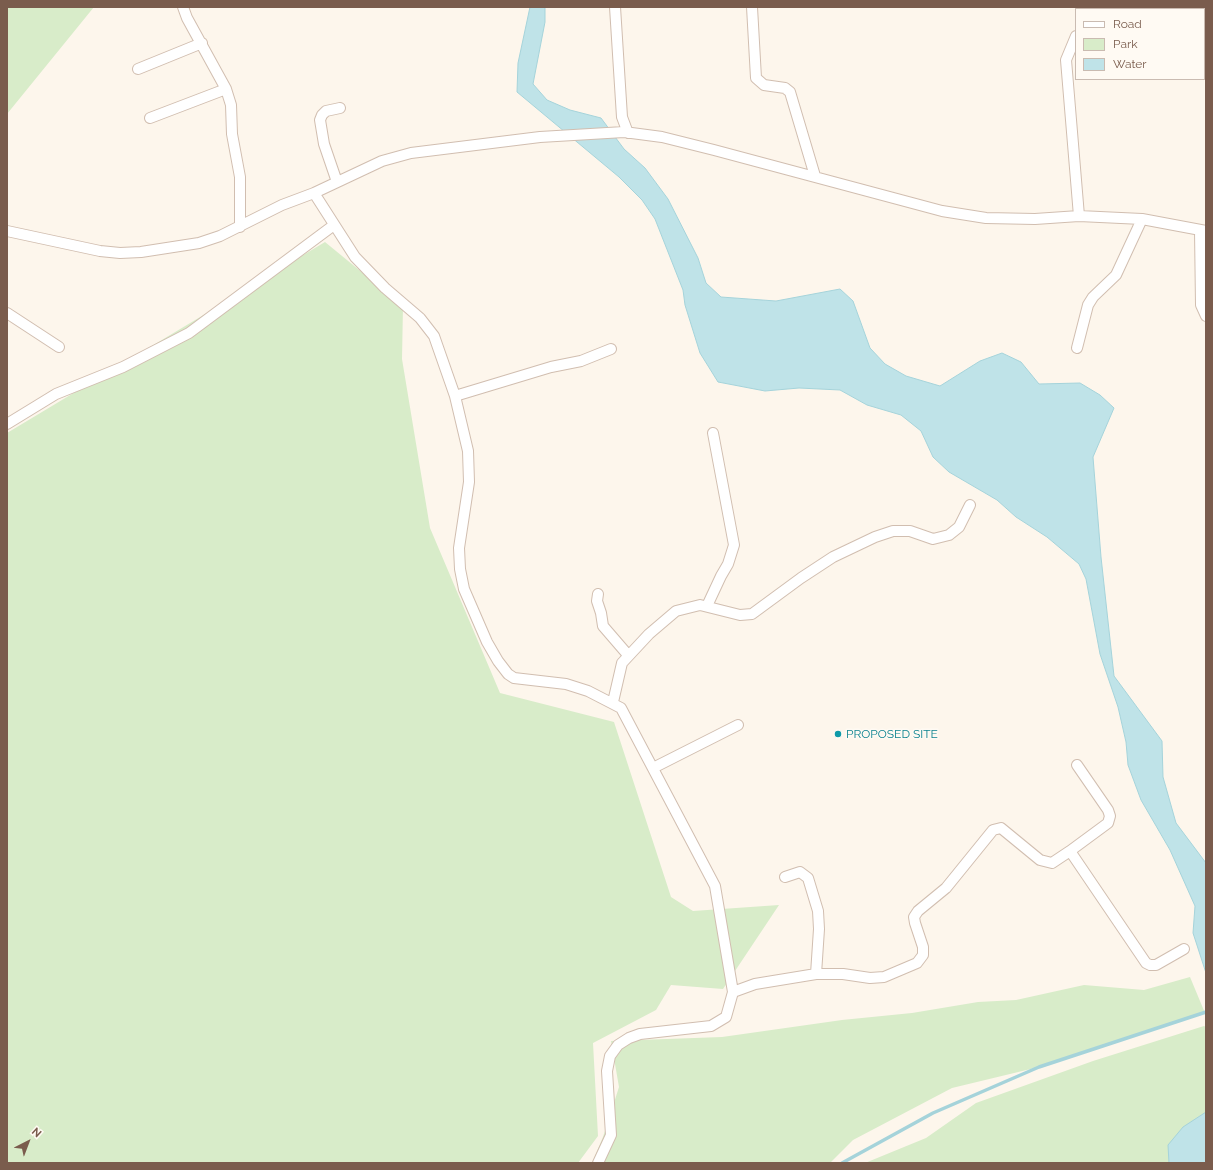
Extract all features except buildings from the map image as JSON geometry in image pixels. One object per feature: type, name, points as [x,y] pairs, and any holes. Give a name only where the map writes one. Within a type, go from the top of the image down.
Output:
[{"type":"street","points":[[183,7],[187,18],[226,89],[231,105],[232,134],[240,177],[240,227]]},
{"type":"street","points":[[615,7],[622,117],[626,133]]},
{"type":"street","points":[[752,7],[756,78],[764,85],[785,88],[790,92],[815,176]]},
{"type":"street","points":[[1075,38],[1066,60],[1079,216]]},
{"type":"street","points":[[138,69],[202,43]]},
{"type":"street","points":[[150,118],[226,89]]},
{"type":"street","points":[[337,182],[324,144],[320,120],[326,111],[340,108]]},
{"type":"street","points":[[7,231],[100,251],[120,253],[141,252],[199,243],[240,227],[282,205],[382,161],[411,154],[540,137],[626,133],[662,137],[815,176],[942,211],[986,218],[1035,219],[1079,216],[1142,220],[1203,231],[1201,305],[1206,316]]},
{"type":"street","points":[[314,192],[355,257],[385,288],[428,326],[434,336],[455,396],[468,451],[470,468],[459,548],[460,569],[464,589],[487,642],[502,665],[514,678],[566,684],[588,691],[613,702],[621,708],[715,886],[733,992],[726,1017],[715,1024],[640,1034],[629,1038],[618,1045],[610,1056],[607,1071],[611,1135],[598,1163]]},
{"type":"street","points":[[1077,348],[1088,305],[1093,297],[1116,274],[1142,220]]},
{"type":"street","points":[[7,424],[56,394],[122,367],[189,333],[334,224]]},
{"type":"street","points":[[7,313],[59,347]]},
{"type":"street","points":[[455,396],[551,367],[581,361],[611,349]]},
{"type":"street","points":[[707,606],[728,564],[734,545],[713,433]]},
{"type":"street","points":[[613,702],[620,667],[628,655],[649,634],[676,611],[700,605],[740,615],[752,614],[827,561],[875,536],[893,531],[910,531],[933,539],[949,535],[959,527],[970,505]]},
{"type":"street","points":[[598,594],[596,601],[600,608],[603,626],[628,655]]},
{"type":"street","points":[[654,768],[738,725]]},
{"type":"street","points":[[733,992],[755,984],[816,974],[843,974],[870,978],[884,977],[917,963],[923,955],[923,947],[914,917],[918,911],[946,888],[993,830],[1001,828],[1040,860],[1052,863],[1110,820],[1108,810],[1077,765]]},
{"type":"street","points":[[1070,851],[1146,963],[1156,965],[1184,949]]},
{"type":"street","points":[[785,877],[800,872],[808,878],[818,911],[819,929],[816,974]]},
{"type":"green space","points":[[7,7],[94,7],[7,114]]},
{"type":"green space","points":[[325,242],[403,306],[402,359],[430,528],[500,693],[614,722],[671,897],[693,911],[779,905],[723,989],[671,985],[656,1010],[593,1043],[598,1136],[578,1163],[7,1163],[7,433]]},
{"type":"green space","points":[[1190,977],[1205,1013],[1039,1067],[952,1088],[853,1140],[830,1163],[592,1163],[603,1137],[619,1087],[611,1041],[722,1037],[842,1020],[912,1013],[978,1002],[1016,1000],[1084,985],[1144,990]]},
{"type":"green space","points":[[1204,1026],[1206,1027],[1206,1163],[865,1163],[926,1138],[976,1103],[1093,1061]]},
{"type":"water","points":[[530,7],[545,7],[545,22],[533,84],[547,100],[570,110],[601,118],[624,149],[645,168],[668,199],[698,258],[706,283],[721,297],[776,301],[840,289],[853,301],[870,348],[885,364],[906,376],[940,386],[980,361],[1002,353],[1021,362],[1039,384],[1080,383],[1100,395],[1114,408],[1093,457],[1101,557],[1114,676],[1162,741],[1163,777],[1176,823],[1206,863],[1206,973],[1193,933],[1195,906],[1170,850],[1141,800],[1128,765],[1126,742],[1118,707],[1100,654],[1086,579],[1079,564],[1047,537],[1016,517],[997,500],[949,472],[933,457],[921,431],[901,415],[867,405],[840,390],[799,388],[765,391],[718,382],[700,353],[685,305],[683,290],[655,219],[642,200],[619,177],[517,92],[518,63]]},
{"type":"water","points":[[1206,1112],[1206,1163],[1169,1163],[1168,1145],[1183,1127]]},
{"type":"waterway","points":[[842,1163],[933,1113],[1039,1067],[1206,1012]]},
{"type":"place","name":"PROPOSED SITE","points":[[838,734]]}]
